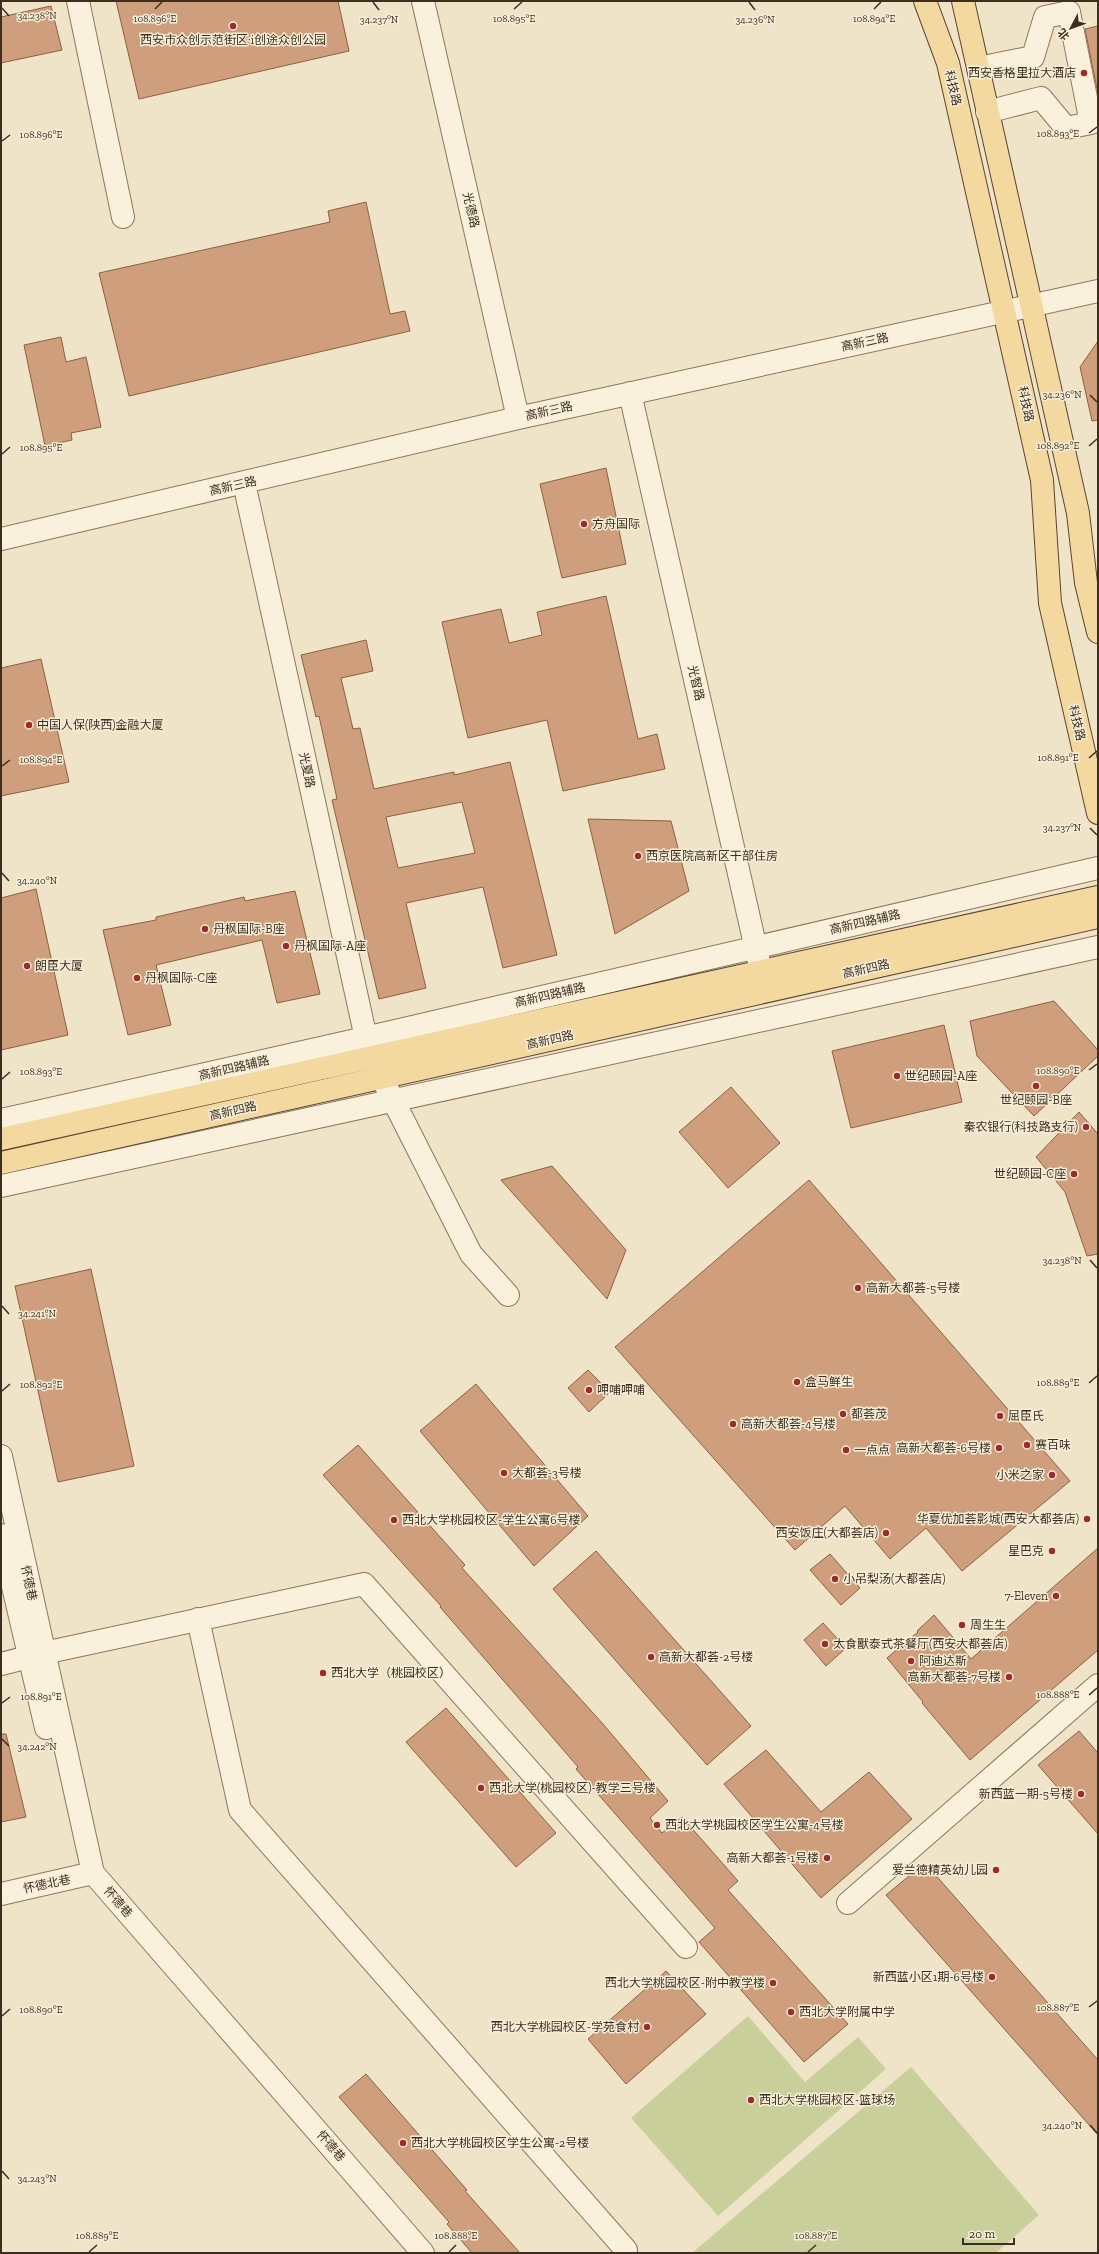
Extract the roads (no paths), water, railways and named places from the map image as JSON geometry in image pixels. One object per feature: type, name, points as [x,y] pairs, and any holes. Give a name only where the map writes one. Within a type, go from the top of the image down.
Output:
[{"type":"main road","name":"科技路","points":[[925,1],[948,63],[1006,312],[1042,480],[1050,603],[1098,813]]},
{"type":"main road","points":[[963,1],[1030,306],[1078,513],[1086,583],[1098,632]]},
{"type":"main road","name":"高新四路","points":[[1,1139],[368,1048],[761,972],[1098,897]]},
{"type":"main road","name":"高新四路","points":[[1,1163],[1098,917]]},
{"type":"street","points":[[78,1],[123,217]]},
{"type":"street","name":"光德路","points":[[424,1],[518,418]]},
{"type":"street","points":[[978,68],[1033,57],[1045,17],[1069,12],[1091,123],[1066,128],[1041,98],[987,112]]},
{"type":"street","name":"高新三路","points":[[1,539],[518,418],[1098,291]]},
{"type":"street","name":"光智路","points":[[630,393],[761,972]]},
{"type":"street","name":"光夏路","points":[[244,483],[368,1048]]},
{"type":"street","name":"高新四路辅路","points":[[1,1120],[368,1048],[756,947],[1098,868]]},
{"type":"street","points":[[1,1186],[1098,947]]},
{"type":"street","points":[[382,1078],[471,1254],[508,1295]]},
{"type":"street","name":"怀德巷","points":[[1,1456],[36,1655],[87,1875],[404,2253]]},
{"type":"street","name":"怀德巷","points":[[1,1535],[36,1655]]},
{"type":"street","points":[[1,1664],[198,1619],[364,1584],[686,1947]]},
{"type":"street","points":[[198,1619],[240,1810],[626,2250]]},
{"type":"street","points":[[848,1903],[1098,1685]]},
{"type":"street","name":"怀德巷","points":[[87,1875],[423,2253]]},
{"type":"street","name":"怀德北巷","points":[[1,1894],[87,1875]]},
{"type":"place","name":"西安市众创示范街区·i创途众创公园","points":[[233,26]]},
{"type":"place","name":"西安香格里拉大酒店","points":[[1084,73]]},
{"type":"place","name":"方舟国际","points":[[584,524]]},
{"type":"place","name":"中国人保(陕西)金融大厦","points":[[29,725]]},
{"type":"place","name":"西京医院高新区干部住房","points":[[638,856]]},
{"type":"place","name":"丹枫国际-B座","points":[[205,929]]},
{"type":"place","name":"丹枫国际-A座","points":[[286,946]]},
{"type":"place","name":"朗臣大厦","points":[[27,966]]},
{"type":"place","name":"丹枫国际-C座","points":[[137,978]]},
{"type":"place","name":"世纪颐园-A座","points":[[897,1076]]},
{"type":"place","name":"世纪颐园-B座","points":[[1036,1086]]},
{"type":"place","name":"秦农银行(科技路支行)","points":[[1086,1127]]},
{"type":"place","name":"世纪颐园-C座","points":[[1074,1174]]},
{"type":"place","name":"高新大都荟-5号楼","points":[[858,1288]]},
{"type":"place","name":"盒马鲜生","points":[[797,1382]]},
{"type":"place","name":"呷哺呷哺","points":[[589,1390]]},
{"type":"place","name":"都荟茂","points":[[843,1414]]},
{"type":"place","name":"屈臣氏","points":[[1000,1416]]},
{"type":"place","name":"高新大都荟-4号楼","points":[[733,1424]]},
{"type":"place","name":"赛百味","points":[[1027,1445]]},
{"type":"place","name":"高新大都荟-6号楼","points":[[999,1448]]},
{"type":"place","name":"一点点","points":[[846,1450]]},
{"type":"place","name":"大都荟-3号楼","points":[[504,1473]]},
{"type":"place","name":"小米之家","points":[[1052,1475]]},
{"type":"place","name":"华夏优加荟影城(西安大都荟店)","points":[[1087,1519]]},
{"type":"place","name":"西北大学桃园校区-学生公寓6号楼","points":[[394,1520]]},
{"type":"place","name":"西安饭庄(大都荟店)","points":[[886,1533]]},
{"type":"place","name":"星巴克","points":[[1052,1551]]},
{"type":"place","name":"小吊梨汤(大都荟店)","points":[[835,1579]]},
{"type":"place","name":"7-Eleven","points":[[1056,1596]]},
{"type":"place","name":"周生生","points":[[962,1625]]},
{"type":"place","name":"太食獸泰式茶餐厅(西安大都荟店)","points":[[825,1644]]},
{"type":"place","name":"高新大都荟-2号楼","points":[[651,1657]]},
{"type":"place","name":"阿迪达斯","points":[[911,1661]]},
{"type":"place","name":"西北大学（桃园校区）","points":[[323,1673]]},
{"type":"place","name":"高新大都荟-7号楼","points":[[1009,1677]]},
{"type":"place","name":"西北大学(桃园校区)-教学三号楼","points":[[481,1788]]},
{"type":"place","name":"新西蓝一期-5号楼","points":[[1081,1794]]},
{"type":"place","name":"西北大学桃园校区学生公寓-4号楼","points":[[657,1825]]},
{"type":"place","name":"高新大都荟-1号楼","points":[[827,1858]]},
{"type":"place","name":"爱兰德精英幼儿园","points":[[996,1870]]},
{"type":"place","name":"新西蓝小区1期-6号楼","points":[[992,1977]]},
{"type":"place","name":"西北大学桃园校区-附中教学楼","points":[[773,1983]]},
{"type":"place","name":"西北大学附属中学","points":[[791,2012]]},
{"type":"place","name":"西北大学桃园校区-学苑食村","points":[[647,2027]]},
{"type":"place","name":"西北大学桃园校区-篮球场","points":[[751,2100]]},
{"type":"place","name":"西北大学桃园校区学生公寓-2号楼","points":[[403,2143]]}]
